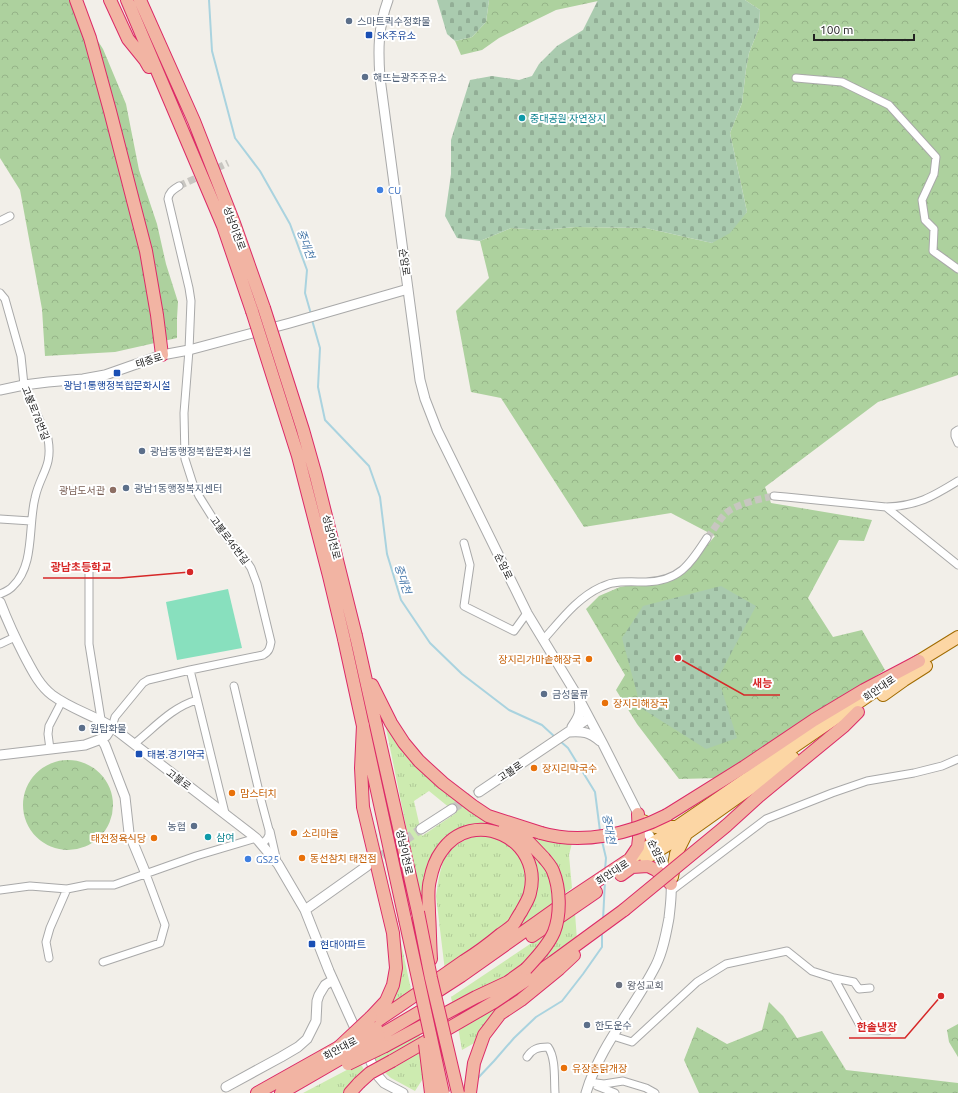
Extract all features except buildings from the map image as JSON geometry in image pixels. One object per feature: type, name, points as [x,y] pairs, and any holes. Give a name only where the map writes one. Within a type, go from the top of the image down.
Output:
[{"type":"highway","points":[[76,0],[90,38],[146,251],[162,355]]},
{"type":"highway","points":[[110,0],[128,39],[145,60],[178,121]]},
{"type":"highway","name":"성남이천로","points":[[127,0],[258,310],[303,430],[356,636],[392,791],[424,911],[431,978],[458,1093]]},
{"type":"highway","name":"성남이천로","points":[[140,0],[194,121],[234,223],[330,576],[443,1093]]},
{"type":"highway","points":[[488,816],[551,836],[574,838],[627,832],[651,824],[744,767],[814,720],[864,690],[919,661]]},
{"type":"highway","points":[[362,666],[391,723],[419,762],[473,806],[524,838],[544,858],[553,871],[559,902],[554,932],[547,944],[536,959],[526,969],[508,982],[476,997],[377,1030]]},
{"type":"highway","points":[[470,1093],[474,1063],[484,1035],[500,1014],[521,1000],[556,966],[726,826],[759,796],[844,726],[858,712]]},
{"type":"highway","points":[[363,725],[361,768],[363,807],[393,933],[396,968],[393,985],[386,1001],[377,1030]]},
{"type":"highway","points":[[344,1056],[377,1030],[412,1017],[460,986],[567,906],[631,863],[638,847],[640,818]]},
{"type":"highway","points":[[292,1093],[344,1056],[377,1030],[409,1000],[489,944],[513,925],[530,894],[532,878],[529,864],[523,851],[512,840],[489,830],[468,831],[460,835],[449,842],[441,852],[434,865],[429,882],[428,895],[424,911]]},
{"type":"highway","points":[[631,863],[648,866],[656,870],[671,887]]},
{"type":"highway","points":[[413,957],[431,1093]]},
{"type":"highway","points":[[350,1093],[370,1073],[556,966]]},
{"type":"highway","name":"회안대로","points":[[257,1093],[344,1056]]},
{"type":"highway","name":"회안대로","points":[[281,1093],[344,1056]]},
{"type":"main road","name":"회안대로","points":[[683,830],[919,661],[958,637]]},
{"type":"main road","name":"회안대로","points":[[631,863],[683,830],[904,680],[958,647]]},
{"type":"main road","points":[[640,818],[656,827],[683,830],[676,854],[671,887]]},
{"type":"street","name":"순암로","points":[[388,0],[384,10],[380,30],[378,53],[380,78],[420,380],[424,399],[432,419],[527,613],[578,697],[603,744],[664,865],[671,887],[670,912],[665,938],[657,964],[600,1057],[586,1093]]},
{"type":"street","points":[[796,78],[842,82],[890,105],[936,157],[934,174],[922,200],[925,220],[934,229],[933,251],[958,269]]},
{"type":"street","name":"고불로46번길","points":[[179,186],[168,195],[168,200],[191,301],[184,414],[186,459],[188,470],[199,496],[213,519],[251,568],[257,584],[271,642],[270,648],[264,655],[190,670]]},
{"type":"street","points":[[0,221],[10,216]]},
{"type":"street","name":"태중로","points":[[0,390],[24,385],[83,379],[105,375],[162,355],[189,350],[408,289]]},
{"type":"street","name":"고불로78번길","points":[[0,293],[5,299],[21,356],[24,385],[48,439],[50,448],[46,469],[35,495],[31,521],[29,554],[22,573],[14,585],[10,589],[0,594]]},
{"type":"street","points":[[958,430],[955,432],[955,436],[958,443]]},
{"type":"street","points":[[774,496],[897,507],[921,501],[933,496],[958,481]]},
{"type":"street","points":[[886,507],[958,565]]},
{"type":"street","points":[[0,519],[31,521]]},
{"type":"street","points":[[543,640],[568,611],[585,596],[612,583],[655,581],[680,572],[690,563],[707,538]]},
{"type":"street","points":[[464,543],[470,565],[464,606],[514,631],[527,613]]},
{"type":"street","points":[[89,571],[89,644],[101,719]]},
{"type":"street","name":"고불로","points":[[0,602],[3,618],[39,681],[45,688],[62,701],[101,719],[112,727],[225,813],[259,841],[278,864],[305,910],[333,980],[377,1075],[384,1083],[403,1093]]},
{"type":"street","points":[[0,644],[15,637]]},
{"type":"street","points":[[0,755],[85,745],[101,739],[106,736],[112,727],[115,717],[143,683],[148,680],[190,670],[225,813]]},
{"type":"street","points":[[234,686],[278,864]]},
{"type":"street","points":[[569,732],[579,717],[580,708],[578,697]]},
{"type":"street","points":[[134,744],[177,708],[197,700]]},
{"type":"street","points":[[50,749],[48,734],[50,726],[62,701]]},
{"type":"street","points":[[569,732],[589,718]]},
{"type":"street","points":[[569,732],[586,732],[603,744]]},
{"type":"street","name":"고불로","points":[[479,792],[569,732]]},
{"type":"street","points":[[101,739],[105,745],[125,797],[130,833],[165,925],[160,943],[103,962]]},
{"type":"street","points":[[671,887],[766,819],[867,781],[914,773],[942,766],[958,759]]},
{"type":"street","points":[[421,829],[452,809]]},
{"type":"street","points":[[0,890],[30,886],[67,889],[87,885],[114,885],[196,856],[267,839],[269,836],[269,830]]},
{"type":"street","points":[[305,910],[367,866]]},
{"type":"street","points":[[49,958],[46,942],[50,928],[67,889]]},
{"type":"street","points":[[612,1036],[632,1042],[697,982],[726,964],[787,951],[812,971],[854,982],[859,989],[870,988]]},
{"type":"street","points":[[834,978],[862,1029],[888,1031]]},
{"type":"street","points":[[226,1087],[287,1054],[307,1039],[316,1021],[319,994],[325,985],[333,980]]},
{"type":"street","points":[[527,1058],[530,1052],[540,1047],[548,1047],[553,1058],[555,1093]]},
{"type":"street","points":[[589,1082],[604,1084],[623,1081],[646,1088],[656,1093]]},
{"type":"street","points":[[589,1082],[615,1093]]},
{"type":"green space","points":[[0,0],[81,0],[80,13],[103,49],[126,104],[139,170],[157,224],[166,264],[178,302],[177,338],[115,352],[45,356],[42,309],[20,190],[0,158]]},
{"type":"green space","points":[[437,0],[489,0],[486,22],[472,37],[455,41],[447,34]]},
{"type":"green space","points":[[489,0],[598,1],[556,10],[499,38],[482,50],[461,55],[455,41],[472,37],[486,22]]},
{"type":"green space","points":[[598,0],[745,0],[760,10],[759,28],[749,53],[742,103],[730,133],[747,212],[730,233],[712,243],[646,228],[576,227],[542,230],[511,228],[480,241],[457,238],[445,216],[451,174],[451,140],[470,80],[492,76],[519,80],[532,76],[539,64],[557,46],[583,30]]},
{"type":"green space","points":[[745,0],[958,0],[958,375],[878,402],[765,487],[771,503],[872,520],[864,541],[839,540],[808,598],[833,637],[862,630],[885,670],[720,778],[679,779],[637,724],[616,690],[625,675],[586,609],[599,596],[620,587],[671,578],[693,562],[715,536],[671,513],[584,527],[501,398],[471,392],[456,311],[489,278],[480,241],[511,228],[542,230],[576,227],[646,228],[712,243],[747,212],[730,133],[742,103],[749,53],[759,28],[760,10]]},
{"type":"green space","points":[[721,586],[756,606],[718,678],[737,738],[706,749],[641,708],[622,638],[643,606]]},
{"type":"green space","points":[[228,589],[242,648],[177,660],[166,602]]},
{"type":"green space","points":[[386,728],[389,728],[427,774],[451,797],[484,819],[512,834],[544,865],[552,884],[554,904],[525,926],[506,934],[534,871],[503,832],[450,839],[424,903],[421,900]],"holes":[[[429,791],[456,813],[422,836],[414,801]]]},
{"type":"green space","points":[[68,760],[85,764],[100,773],[109,788],[113,805],[109,822],[100,837],[85,846],[68,850],[51,846],[36,837],[27,822],[23,805],[27,788],[36,773],[51,764]]},
{"type":"green space","points":[[374,819],[412,994],[378,1016],[393,992],[394,918]]},
{"type":"green space","points":[[525,833],[572,843],[569,855],[572,888],[563,895]]},
{"type":"green space","points":[[477,836],[491,836],[509,843],[524,861],[527,890],[512,918],[445,971],[436,896],[439,877],[443,861],[454,846],[467,839]]},
{"type":"green space","points":[[575,913],[577,940],[457,1021],[454,1012],[509,985],[561,922]]},
{"type":"green space","points":[[548,932],[542,945],[519,971],[453,1007],[451,997]]},
{"type":"green space","points":[[548,971],[483,1038],[462,1050],[458,1027]]},
{"type":"green space","points":[[769,1002],[783,1016],[797,1038],[822,1031],[846,1070],[958,1083],[958,1093],[699,1093],[684,1060],[697,1027],[727,1044],[762,1030]]},
{"type":"green space","points":[[958,1024],[958,1057],[949,1042],[947,1030]]},
{"type":"green space","points":[[419,1031],[421,1040],[377,1063],[373,1056]]},
{"type":"green space","points":[[422,1047],[426,1074],[415,1091],[391,1078],[383,1071]]},
{"type":"green space","points":[[360,1063],[365,1071],[345,1093],[303,1093]]},
{"type":"waterway","name":"중대천","points":[[209,0],[212,51],[235,138],[260,171],[290,224],[307,270],[305,293],[311,314]]},
{"type":"waterway","name":"중대천","points":[[312,320],[320,348],[318,387],[325,420],[369,466],[380,497],[387,554],[401,600],[430,643],[462,674],[509,710],[542,725],[555,737]]},
{"type":"waterway","name":"중대천","points":[[560,741],[568,748],[595,792],[600,831]]},
{"type":"waterway","name":"중대천","points":[[602,841],[606,858],[605,870]]},
{"type":"waterway","name":"중대천","points":[[603,920],[605,881]]},
{"type":"waterway","name":"중대천","points":[[477,1079],[514,1038],[536,1017],[562,1001],[602,947],[602,933]]},
{"type":"tunnel","points":[[179,186],[228,163]]},
{"type":"tunnel","points":[[707,538],[728,511],[748,502],[774,496]]},
{"type":"tunnel","points":[[452,809],[479,792]]},
{"type":"tunnel","points":[[371,863],[421,829]]},
{"type":"place","name":"스마트퀵수정화물","points":[[349,21]]},
{"type":"place","name":"SK주유소","points":[[369,35]]},
{"type":"place","name":"해뜨는광주주유소","points":[[365,77]]},
{"type":"place","name":"중대공원 자연장지","points":[[522,118]]},
{"type":"place","name":"CU","points":[[380,190]]},
{"type":"place","name":"광남1통행정복합문화시설","points":[[117,373]]},
{"type":"place","name":"광남동행정복합문화시설","points":[[142,451]]},
{"type":"place","name":"광남1동행정복지센터","points":[[126,488]]},
{"type":"place","name":"광남도서관","points":[[113,490]]},
{"type":"place","name":"광남초등학교","points":[[190,572]]},
{"type":"place","name":"새능","points":[[678,658]]},
{"type":"place","name":"장지리가마솥해장국","points":[[589,659]]},
{"type":"place","name":"금성물류","points":[[544,694]]},
{"type":"place","name":"장지리해장국","points":[[605,703]]},
{"type":"place","name":"원탑화물","points":[[82,728]]},
{"type":"place","name":"태봉.경기약국","points":[[139,754]]},
{"type":"place","name":"장지리막국수","points":[[534,768]]},
{"type":"place","name":"맘스터치","points":[[232,793]]},
{"type":"place","name":"농협","points":[[194,826]]},
{"type":"place","name":"소리마을","points":[[294,833]]},
{"type":"place","name":"삼여","points":[[208,837]]},
{"type":"place","name":"태전정육식당","points":[[154,838]]},
{"type":"place","name":"동선참치 태전점","points":[[302,858]]},
{"type":"place","name":"GS25","points":[[248,859]]},
{"type":"place","name":"현대아파트","points":[[312,944]]},
{"type":"place","name":"왕성교회","points":[[619,985]]},
{"type":"place","name":"한솔냉장","points":[[941,996]]},
{"type":"place","name":"한도운수","points":[[587,1025]]},
{"type":"place","name":"유장춘닭개장","points":[[564,1068]]}]
